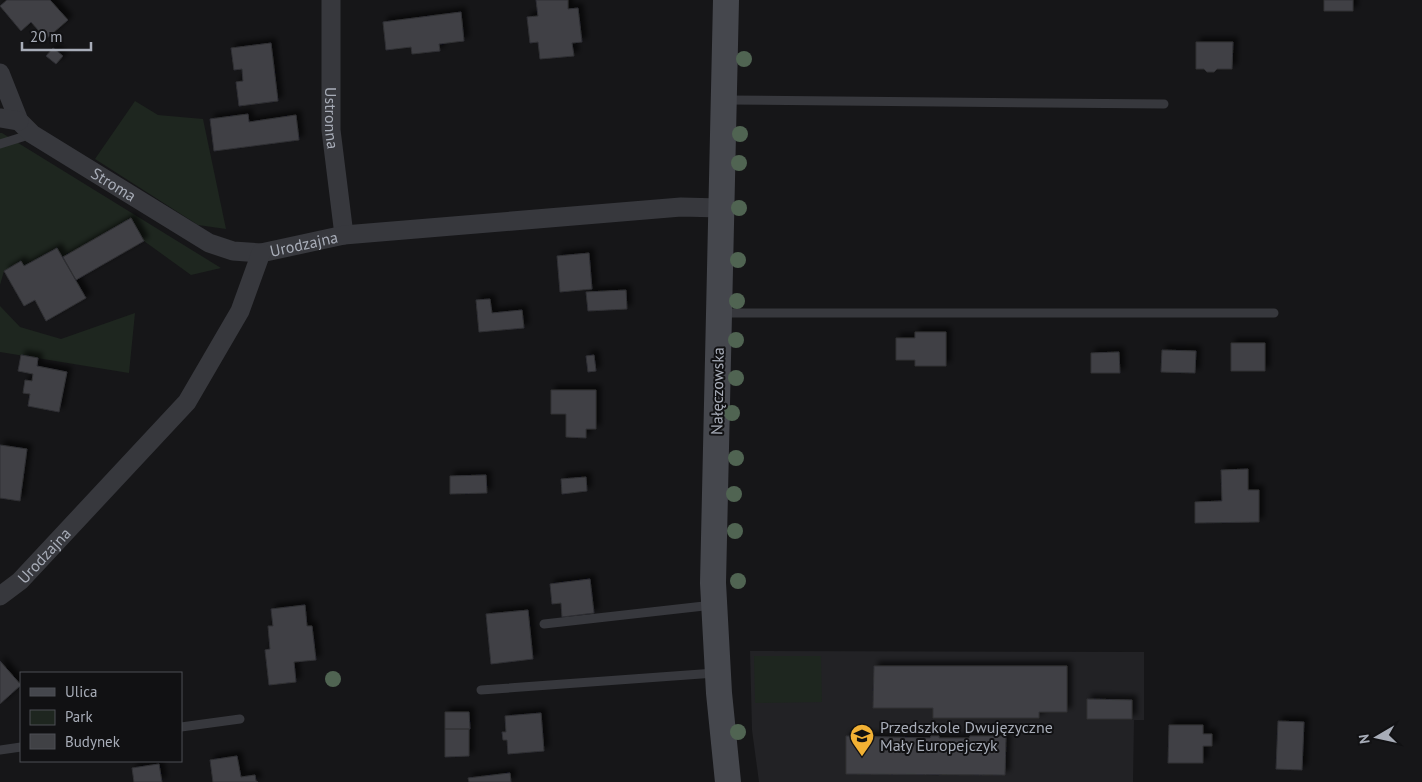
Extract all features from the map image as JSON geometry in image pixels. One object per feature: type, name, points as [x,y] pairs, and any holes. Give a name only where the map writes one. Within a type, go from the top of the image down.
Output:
[{"type":"main road","name":"Nałęczowska","points":[[726,0],[714,605],[728,782]]},
{"type":"street","name":"Ustronna","points":[[332,0],[331,130],[344,235]]},
{"type":"street","name":"Stroma","points":[[0,73],[19,121],[32,134],[209,243],[233,251],[261,253]]},
{"type":"street","points":[[0,118],[19,121]]},
{"type":"street","name":"Urodzajna","points":[[0,596],[20,581],[187,402],[240,311],[261,253],[344,235],[681,207],[721,208]]},
{"type":"lane","points":[[724,100],[1164,104]]},
{"type":"lane","points":[[0,144],[32,134]]},
{"type":"lane","points":[[719,313],[1274,312]]},
{"type":"lane","points":[[544,624],[714,605]]},
{"type":"lane","points":[[481,690],[718,673]]},
{"type":"lane","points":[[182,727],[240,720]]},
{"type":"lane","points":[[0,750],[20,747]]},
{"type":"shaded area","points":[[750,651],[1144,652],[1144,720],[1134,720],[1133,782],[759,782],[752,730]]},
{"type":"green space","points":[[135,101],[158,115],[203,119],[226,229],[198,225],[95,159]]},
{"type":"green space","points":[[0,133],[221,268],[191,275],[144,241],[131,219],[63,257],[57,248],[24,266],[21,261],[4,271],[0,285]]},
{"type":"green space","points":[[0,306],[20,327],[61,339],[135,313],[129,373],[0,352]]},
{"type":"green space","points":[[754,656],[821,656],[822,702],[755,703]]},
{"type":"building","points":[[7,0],[50,0],[68,20],[46,39],[31,22],[21,31],[0,6]]},
{"type":"building","points":[[536,0],[568,0],[568,9],[578,8],[582,42],[572,43],[574,56],[540,59],[538,42],[530,43],[527,17],[538,16]]},
{"type":"building","points":[[1324,0],[1353,0],[1353,11],[1324,11]]},
{"type":"building","points":[[461,12],[464,41],[439,44],[440,51],[412,54],[411,47],[386,50],[383,22]]},
{"type":"building","points":[[1196,42],[1233,42],[1232,69],[1217,69],[1214,72],[1207,72],[1204,69],[1196,69]]},
{"type":"building","points":[[271,43],[278,101],[239,106],[236,82],[243,81],[242,69],[234,70],[231,48]]},
{"type":"building","points":[[53,48],[63,56],[56,64],[46,56]]},
{"type":"building","points":[[248,114],[249,122],[296,115],[299,140],[214,151],[210,119]]},
{"type":"building","points":[[131,218],[144,241],[76,280],[63,257]]},
{"type":"building","points":[[57,248],[86,298],[46,321],[35,300],[24,306],[4,271],[21,261],[24,266]]},
{"type":"building","points":[[589,253],[592,289],[560,292],[557,256]]},
{"type":"building","points":[[626,290],[627,309],[588,311],[586,292]]},
{"type":"building","points":[[490,299],[492,313],[522,310],[524,328],[479,332],[476,300]]},
{"type":"building","points":[[915,332],[946,332],[946,366],[915,366],[915,360],[896,360],[896,338],[915,338]]},
{"type":"building","points":[[1231,343],[1265,343],[1265,371],[1231,371]]},
{"type":"building","points":[[1162,350],[1196,351],[1195,373],[1161,372]]},
{"type":"building","points":[[1119,352],[1120,373],[1091,373],[1091,353]]},
{"type":"building","points":[[21,355],[38,358],[37,366],[67,372],[59,412],[28,406],[30,394],[23,393],[25,380],[32,381],[33,374],[18,371]]},
{"type":"building","points":[[594,355],[596,371],[588,372],[586,356]]},
{"type":"building","points":[[551,390],[596,390],[596,429],[586,429],[586,438],[566,437],[566,414],[551,414]]},
{"type":"building","points":[[0,445],[27,449],[20,501],[0,498]]},
{"type":"building","points":[[1248,469],[1248,490],[1259,490],[1259,522],[1195,523],[1195,502],[1222,501],[1221,470]]},
{"type":"building","points":[[486,475],[487,493],[450,494],[450,476]]},
{"type":"building","points":[[586,477],[587,491],[562,494],[561,479]]},
{"type":"building","points":[[590,579],[594,613],[562,617],[561,603],[552,604],[550,584]]},
{"type":"building","points":[[305,605],[307,626],[312,626],[316,660],[294,662],[296,682],[269,685],[265,650],[270,649],[268,626],[273,626],[271,609]]},
{"type":"building","points":[[528,610],[533,659],[491,664],[486,614]]},
{"type":"building","points":[[0,661],[20,686],[0,704]]},
{"type":"building","points":[[874,666],[1067,666],[1067,712],[1039,712],[1039,718],[933,718],[933,708],[873,708]]},
{"type":"building","points":[[1087,699],[1132,700],[1132,719],[1087,719]]},
{"type":"building","points":[[445,712],[469,712],[470,729],[445,729]]},
{"type":"building","points":[[541,713],[544,751],[508,754],[507,740],[503,740],[502,732],[506,732],[505,716]]},
{"type":"building","points":[[1278,721],[1304,722],[1302,770],[1276,769]]},
{"type":"building","points":[[1169,725],[1203,725],[1203,734],[1212,734],[1212,746],[1203,746],[1203,763],[1168,763]]},
{"type":"building","points":[[445,729],[469,729],[469,756],[445,757]]},
{"type":"building","points":[[846,736],[930,738],[931,736],[939,736],[939,738],[969,738],[970,736],[1006,736],[1005,775],[846,774]]},
{"type":"building","points":[[237,756],[241,777],[255,775],[258,782],[213,782],[210,760]]},
{"type":"building","points":[[159,764],[162,782],[134,782],[132,768]]},
{"type":"building","points":[[510,773],[511,782],[469,782],[468,778]]},
{"type":"place","name":"Przedszkole Dwujęzyczne Mały Europejczyk","points":[[862,757]]}]
